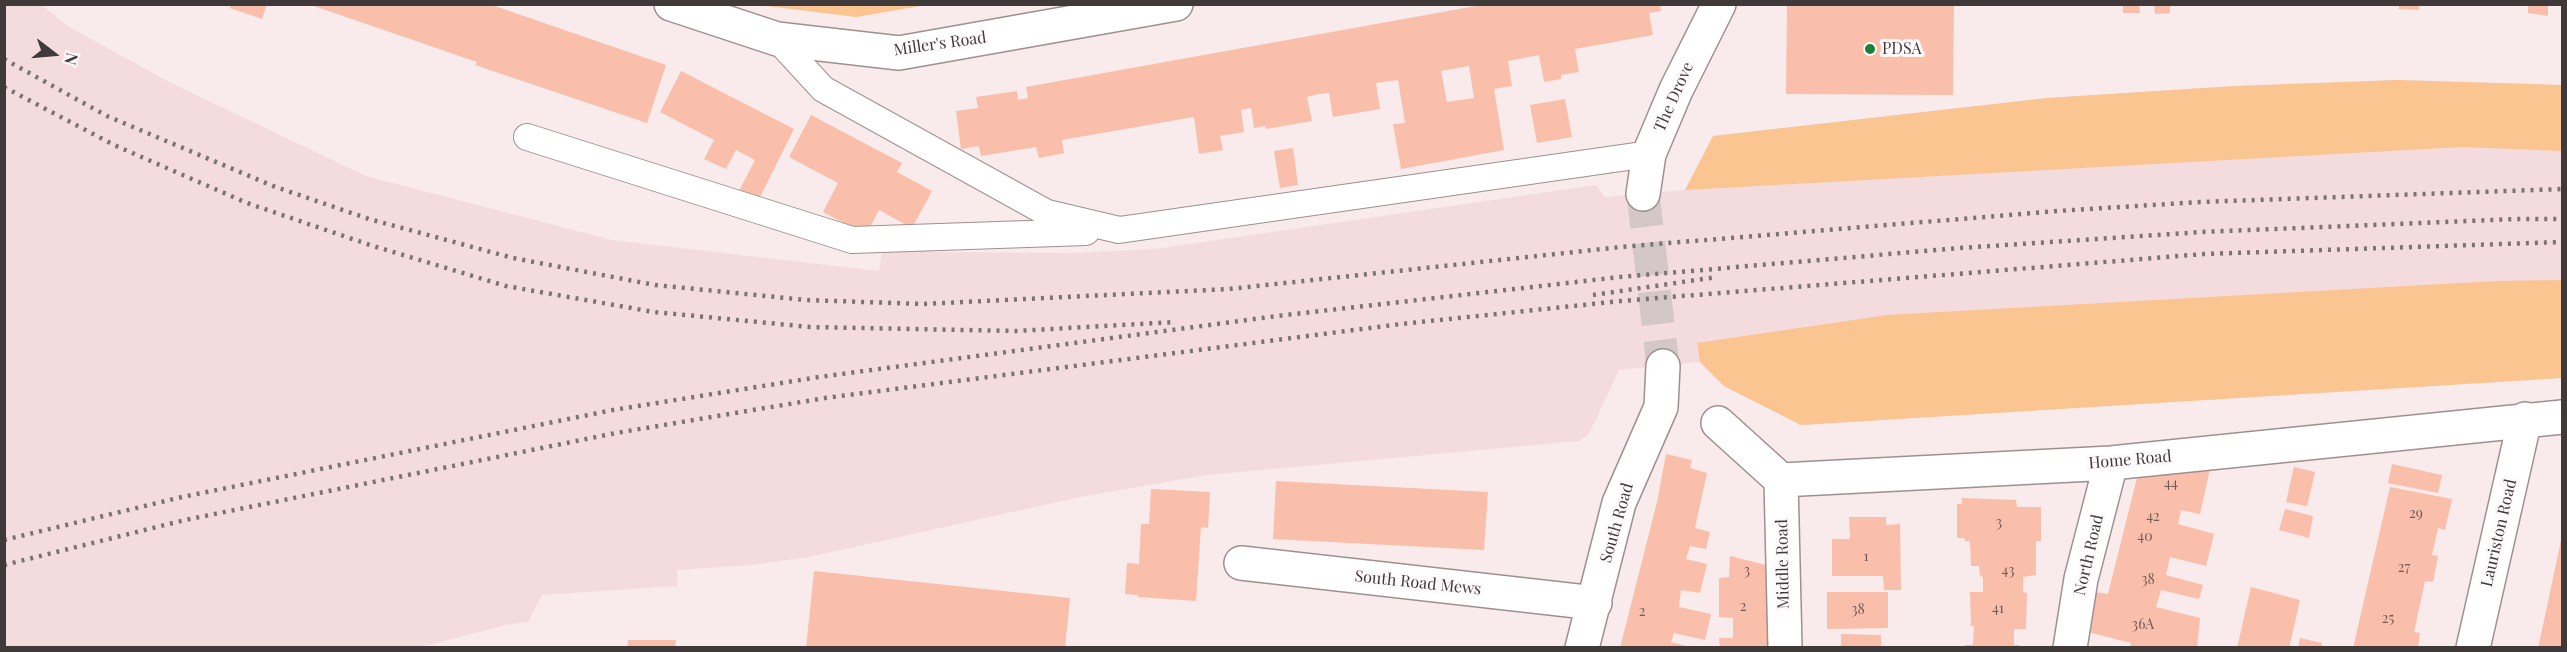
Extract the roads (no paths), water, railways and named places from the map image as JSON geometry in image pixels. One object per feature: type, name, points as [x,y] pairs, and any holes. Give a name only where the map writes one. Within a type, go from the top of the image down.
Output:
[{"type":"street","name":"Miller's Road","points":[[671,4],[777,39],[899,53],[1176,4]]},
{"type":"street","name":"The Drove","points":[[1643,194],[1649,154],[1676,90],[1719,4]]},
{"type":"street","name":"South Road","points":[[1582,648],[1619,503],[1661,407],[1663,366]]},
{"type":"street","name":"Home Road","points":[[1781,480],[2111,463],[2562,417]]},
{"type":"street","name":"Lauriston Road","points":[[2473,648],[2525,419]]},
{"type":"street","points":[[1718,423],[1781,480]]},
{"type":"street","name":"North Road","points":[[2070,648],[2081,579],[2111,463]]},
{"type":"street","name":"Middle Road","points":[[1781,480],[1785,648]]},
{"type":"street","name":"South Road Mews","points":[[1241,563],[1595,603]]},
{"type":"lane","points":[[777,39],[823,89],[1047,213],[1119,230]]},
{"type":"lane","points":[[527,137],[852,240],[1119,230],[1649,154]]},
{"type":"tunnel","points":[[1643,194],[1663,366]]},
{"type":"railway","points":[[4,59],[107,116],[273,186],[369,219],[513,258],[655,285],[806,300],[923,304],[1229,289],[1621,247],[2057,211],[2200,202],[2562,189]]},
{"type":"railway","points":[[4,87],[114,145],[247,203],[370,245],[506,286],[654,312],[810,327],[1016,331],[1175,322]]},
{"type":"railway","points":[[4,540],[182,497],[613,410],[819,377],[1277,316],[1620,277],[1960,248],[2202,232],[2562,219]]},
{"type":"railway","points":[[4,565],[185,520],[616,433],[825,398],[1401,324],[1621,301],[2204,254],[2562,242]]},
{"type":"railway","points":[[1593,295],[1717,277]]},
{"type":"place","name":"PDSA","points":[[1870,49]]}]
